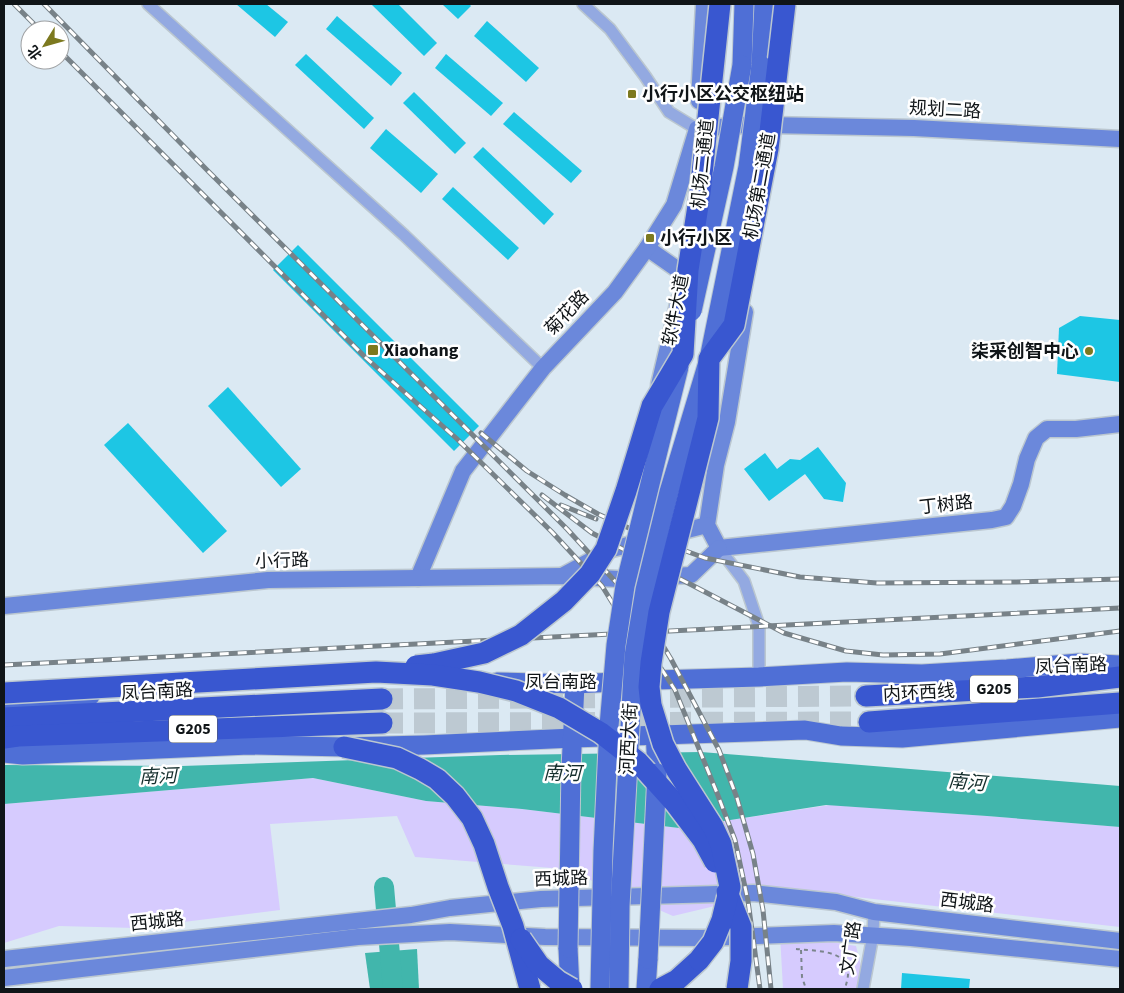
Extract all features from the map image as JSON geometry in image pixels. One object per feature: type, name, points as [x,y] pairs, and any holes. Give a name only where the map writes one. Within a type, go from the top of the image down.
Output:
[{"type":"highway","name":"机场二通道","points":[[683,354],[688,270],[700,193],[720,4]]},
{"type":"highway","name":"机场第二通道","points":[[709,359],[734,326],[768,149],[785,4]]},
{"type":"highway","points":[[4,693],[376,672],[434,664],[484,653],[521,635],[564,601],[590,574],[606,550],[652,406],[683,354]]},
{"type":"highway","points":[[660,989],[677,980],[699,960],[713,942],[722,920],[730,887],[721,844],[713,826],[676,769],[663,744],[651,705],[649,687],[659,612],[708,418],[709,359]]},
{"type":"highway","points":[[376,672],[433,675],[479,682],[516,691],[559,708],[601,733],[638,762],[675,803],[703,840],[719,870],[740,928],[741,961],[737,989]]},
{"type":"highway","name":"内环西线","points":[[866,696],[1037,687],[1120,677]]},
{"type":"highway","name":"凤台南路","points":[[4,718],[382,699]]},
{"type":"highway","name":"内环西线","points":[[869,722],[1120,703]]},
{"type":"highway","name":"G205","points":[[4,738],[27,735],[382,724]]},
{"type":"highway","points":[[344,746],[398,758],[420,769],[437,779],[455,796],[472,818],[484,844],[513,926],[530,989]]},
{"type":"highway","points":[[513,926],[540,965],[558,981],[571,989]]},
{"type":"main road","name":"软件大道","points":[[641,523],[660,439],[683,354],[724,167],[742,65],[744,4]]},
{"type":"main road","points":[[709,359],[748,167],[761,64],[764,4]]},
{"type":"main road","name":"河西大街","points":[[619,989],[620,906],[634,656],[645,590],[669,492],[709,359]]},
{"type":"main road","name":"河西大街","points":[[600,989],[603,851],[609,726],[616,644],[625,586],[641,523]]},
{"type":"main road","name":"凤台南路","points":[[4,711],[88,696],[370,680],[575,684],[847,672],[922,674],[1079,663],[1120,665]]},
{"type":"main road","points":[[646,989],[657,773],[655,680]]},
{"type":"main road","points":[[571,989],[568,948],[571,769],[575,684]]},
{"type":"main road","points":[[4,753],[23,755],[249,745],[424,745],[805,730],[841,736],[902,738],[1120,718]]},
{"type":"street","points":[[148,4],[404,235],[543,368]]},
{"type":"street","points":[[583,4],[610,29],[669,112],[697,130],[744,125],[768,125]]},
{"type":"street","name":"软件大道","points":[[612,549],[634,492],[672,334],[684,274],[701,81],[704,4]]},
{"type":"street","points":[[758,677],[758,626],[744,581],[719,548],[707,524],[716,465],[727,422],[753,261],[768,125],[778,4]]},
{"type":"street","name":"规划二路","points":[[768,125],[914,128],[1120,139]]},
{"type":"street","name":"菊花路","points":[[418,578],[463,471],[543,368],[614,292],[647,248],[674,204],[697,130]]},
{"type":"street","points":[[647,248],[684,274]]},
{"type":"street","name":"丁树路","points":[[719,548],[992,520],[1006,516],[1013,506],[1027,459],[1036,438],[1047,429],[1120,424]]},
{"type":"street","name":"小行路","points":[[562,576],[612,549],[707,524]]},
{"type":"street","name":"小行路","points":[[4,606],[268,580],[562,576],[618,579],[691,575],[719,548]]},
{"type":"street","name":"西城路","points":[[4,959],[542,899],[753,893],[836,902],[874,912],[1120,941]]},
{"type":"street","name":"文广路","points":[[863,989],[873,935],[874,912]]},
{"type":"street","points":[[4,978],[358,937],[450,932],[545,937],[703,938],[834,933],[912,938],[1120,959]]},
{"type":"path","points":[[793,949],[834,953],[841,957],[848,972],[845,989]]},
{"type":"path","points":[[801,949],[802,977],[806,989]]},
{"type":"shaded area","points":[[313,778],[426,801],[522,809],[679,828],[830,805],[1120,827],[1120,927],[786,889],[673,916],[565,869],[415,857],[397,816],[270,824],[280,910],[135,928],[59,926],[4,943],[4,804]]},
{"type":"shaded area","points":[[780,934],[856,946],[861,966],[857,989],[783,989]]},
{"type":"water","name":"南河","points":[[701,752],[1120,786],[1120,827],[826,805],[679,828],[522,809],[426,801],[313,778],[4,804],[4,765],[182,766],[500,755]]},
{"type":"water","points":[[417,949],[419,989],[370,989],[365,953]]},
{"type":"building","points":[[236,4],[266,4],[288,22],[275,37]]},
{"type":"building","points":[[371,4],[398,4],[437,43],[424,56]]},
{"type":"building","points":[[442,4],[469,4],[471,6],[458,19]]},
{"type":"building","points":[[337,16],[402,73],[391,86],[326,29]]},
{"type":"building","points":[[487,21],[539,68],[526,82],[474,36]]},
{"type":"building","points":[[306,54],[374,118],[364,129],[295,65]]},
{"type":"building","points":[[446,54],[503,103],[491,116],[435,68]]},
{"type":"building","points":[[414,92],[466,143],[455,154],[403,103]]},
{"type":"building","points":[[514,112],[582,171],[571,183],[503,124]]},
{"type":"building","points":[[386,129],[438,174],[421,193],[370,148]]},
{"type":"building","points":[[483,147],[554,214],[544,225],[473,157]]},
{"type":"building","points":[[453,187],[519,248],[508,260],[442,199]]},
{"type":"building","points":[[298,245],[479,426],[454,451],[273,270]]},
{"type":"building","name":"柒采创智中心","points":[[1080,316],[1120,320],[1120,382],[1057,374],[1059,328]]},
{"type":"building","points":[[228,387],[301,469],[281,487],[208,406]]},
{"type":"building","points":[[128,423],[227,531],[203,553],[104,445]]},
{"type":"building","points":[[818,447],[846,483],[843,502],[824,499],[805,474],[769,501],[744,469],[765,453],[777,469],[790,459],[800,460]]},
{"type":"building","points":[[902,973],[970,979],[969,989],[901,989]]},
{"type":"waterway","points":[[384,887],[393,989]]},
{"type":"tunnel","points":[[382,699],[866,696]]},
{"type":"tunnel","points":[[382,723],[869,722]]},
{"type":"railway","points":[[14,4],[30,20]]},
{"type":"railway","points":[[44,4],[209,172],[567,529],[625,592],[650,624],[671,659],[719,750],[737,798],[753,854],[763,910],[771,989]]},
{"type":"railway","points":[[70,61],[365,357],[456,438],[552,532],[602,586],[623,620],[652,654],[675,690],[717,793],[735,840],[748,901],[760,989]]},
{"type":"railway","points":[[481,433],[527,471],[598,514],[653,539],[705,558],[800,577],[877,583],[1120,579]]},
{"type":"railway","points":[[542,495],[592,533],[784,633],[846,651],[883,655],[940,654],[1120,631]]},
{"type":"railway","points":[[561,505],[596,519]]},
{"type":"railway","points":[[4,665],[1120,608]]},
{"type":"place","name":"小行小区公交枢纽站","points":[[632,94]]},
{"type":"place","name":"小行小区","points":[[650,238]]},
{"type":"place","name":"Xiaohang","points":[[373,350]]},
{"type":"place","name":"柒采创智中心","points":[[1089,351]]}]
